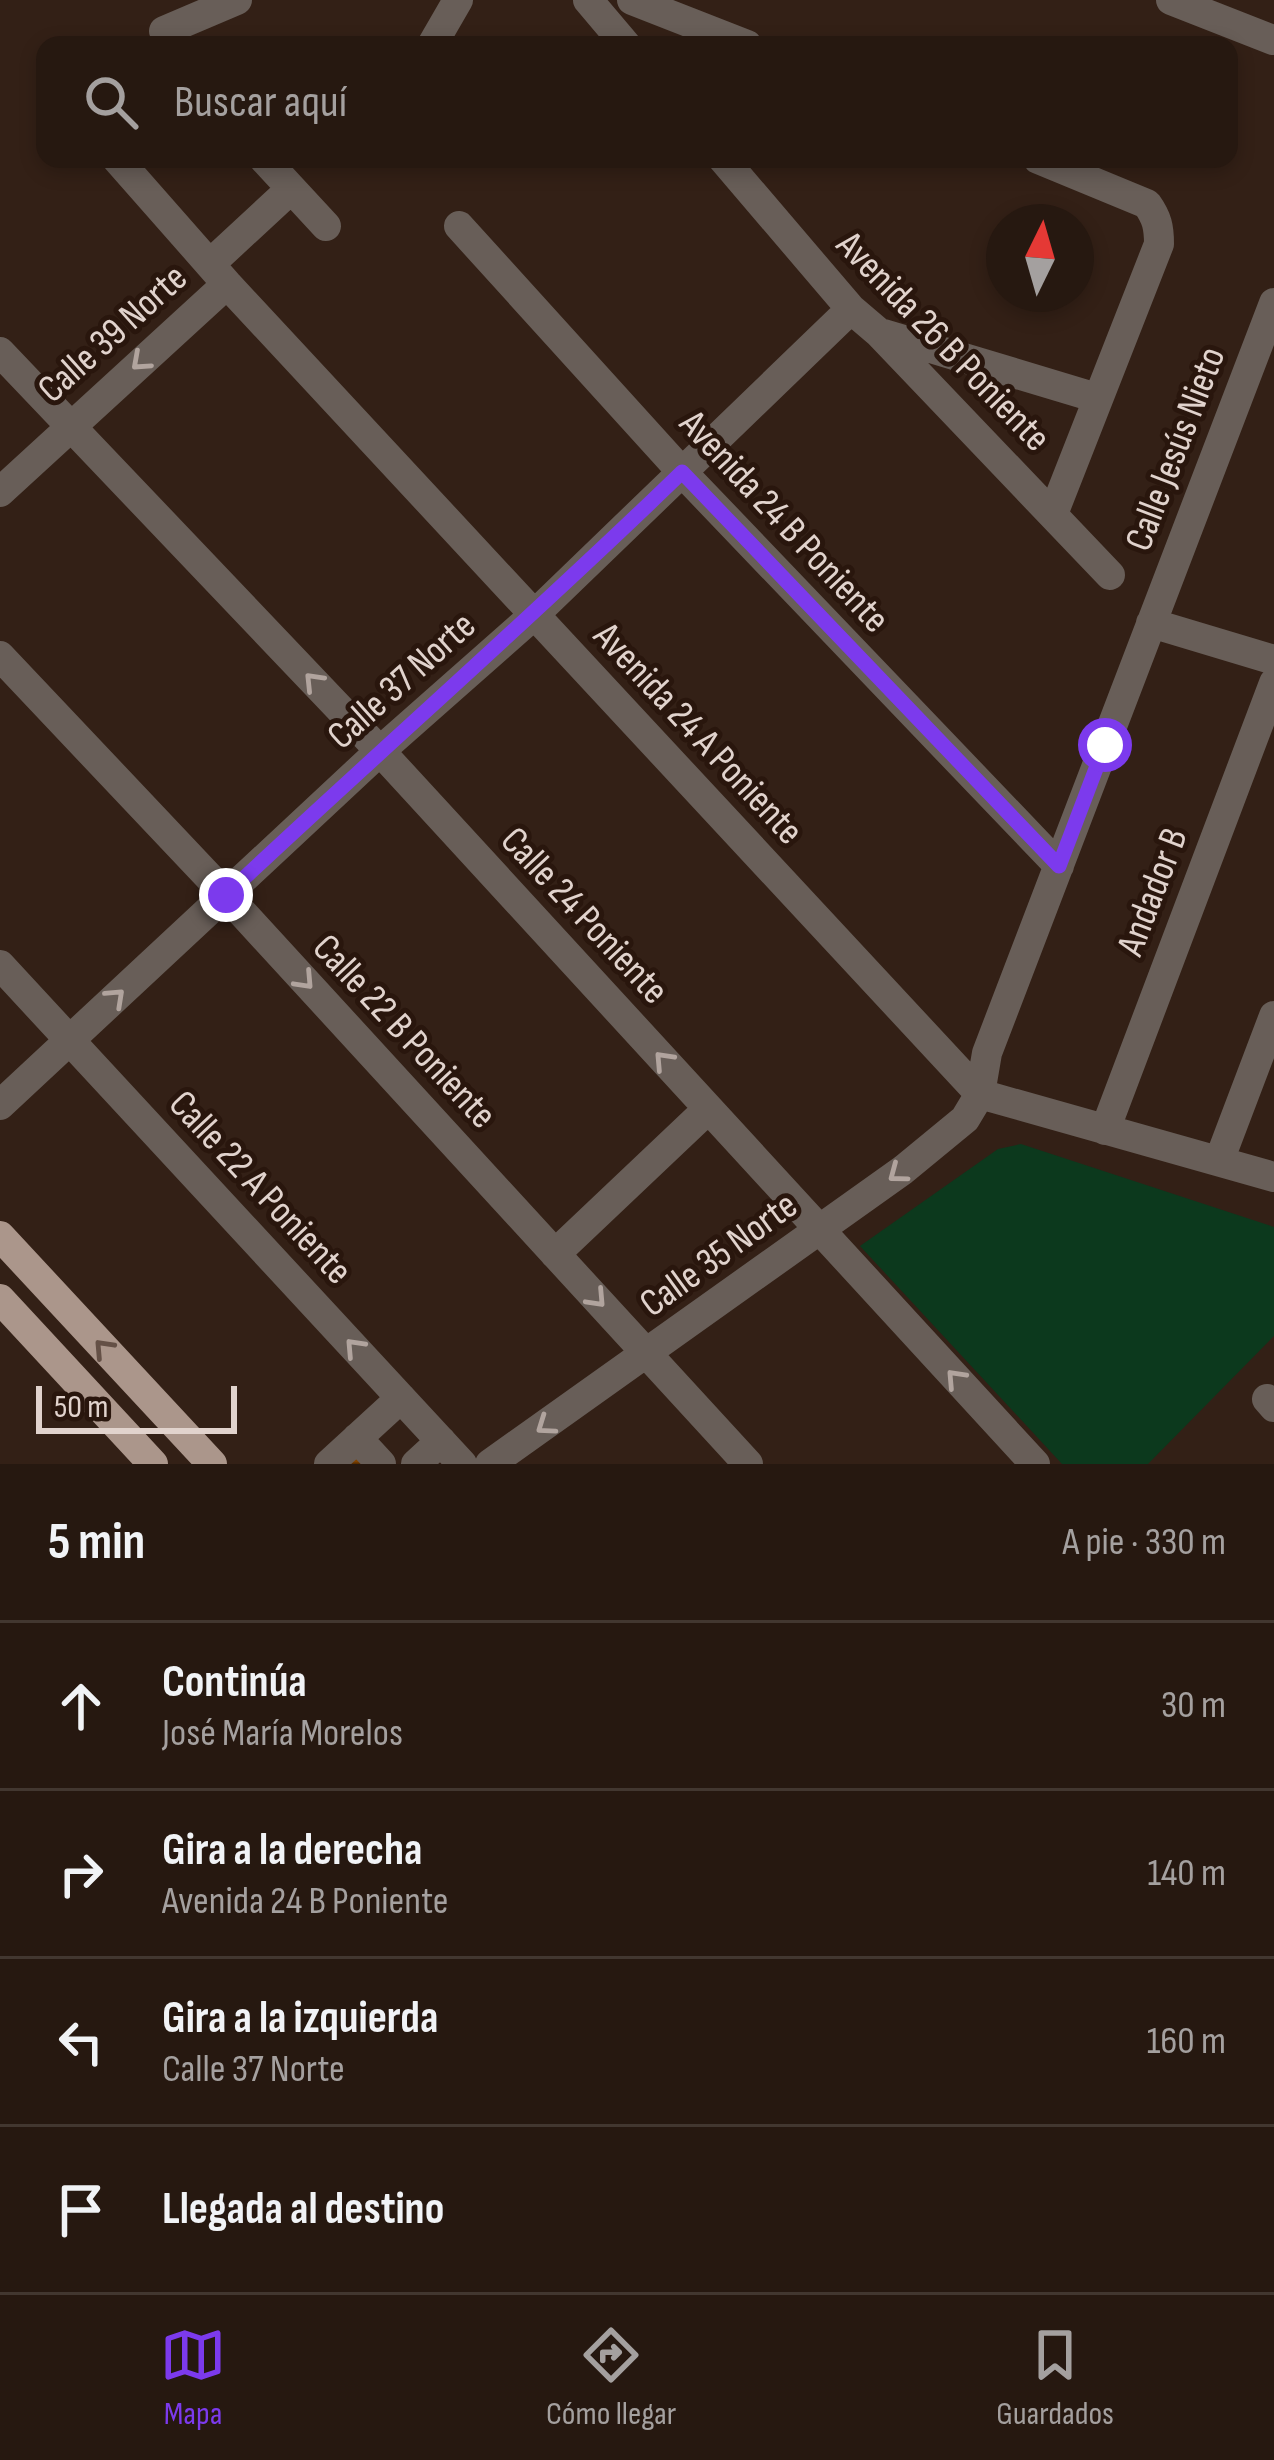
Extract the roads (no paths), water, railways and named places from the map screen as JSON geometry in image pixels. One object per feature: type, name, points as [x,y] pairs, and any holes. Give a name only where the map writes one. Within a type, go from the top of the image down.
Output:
[{"type":"main road","points":[[0,1236],[212,1464]]},
{"type":"main road","points":[[0,1299],[153,1464]]},
{"type":"street","points":[[164,31],[237,0]]},
{"type":"street","points":[[437,36],[458,0]]},
{"type":"street","points":[[588,0],[618,36]]},
{"type":"street","points":[[632,0],[724,36]]},
{"type":"street","points":[[1171,0],[1242,13],[1273,40]]},
{"type":"street","name":"Avenida 24 A Poniente","points":[[125,168],[980,1094]]},
{"type":"street","points":[[271,168],[326,226]]},
{"type":"street","name":"Avenida 26 B Poniente","points":[[731,168],[850,309],[878,332],[1110,575]]},
{"type":"street","points":[[1053,514],[1159,244],[1157,217],[1147,204],[1061,168]]},
{"type":"street","name":"Calle 39 Norte","points":[[0,492],[218,274],[291,189]]},
{"type":"street","name":"Avenida 24 B Poniente","points":[[459,226],[682,472],[1059,866]]},
{"type":"street","name":"Calle Jesús Nieto","points":[[980,1094],[987,1053],[1274,303]]},
{"type":"street","name":"Calle 37 Norte","points":[[0,1106],[380,751],[534,615],[850,309]]},
{"type":"street","points":[[878,332],[1097,398]]},
{"type":"street","name":"Calle 24 Poniente","points":[[0,352],[380,751],[1034,1464]]},
{"type":"street","points":[[1151,623],[1274,660]]},
{"type":"street","name":"Calle 22 B Poniente","points":[[0,656],[748,1464]]},
{"type":"street","name":"Andador B","points":[[1105,1130],[1274,683]]},
{"type":"street","name":"Calle 22 A Poniente","points":[[0,965],[451,1453]]},
{"type":"street","points":[[1219,1161],[1274,1016]]},
{"type":"street","points":[[980,1094],[1274,1177]]},
{"type":"street","name":"Calle 35 Norte","points":[[490,1464],[952,1132],[980,1094]]},
{"type":"street","points":[[555,1253],[708,1109]]},
{"type":"street","points":[[329,1464],[401,1398]]},
{"type":"street","points":[[357,1438],[381,1464]]},
{"type":"street","points":[[416,1464],[451,1453]]}]
